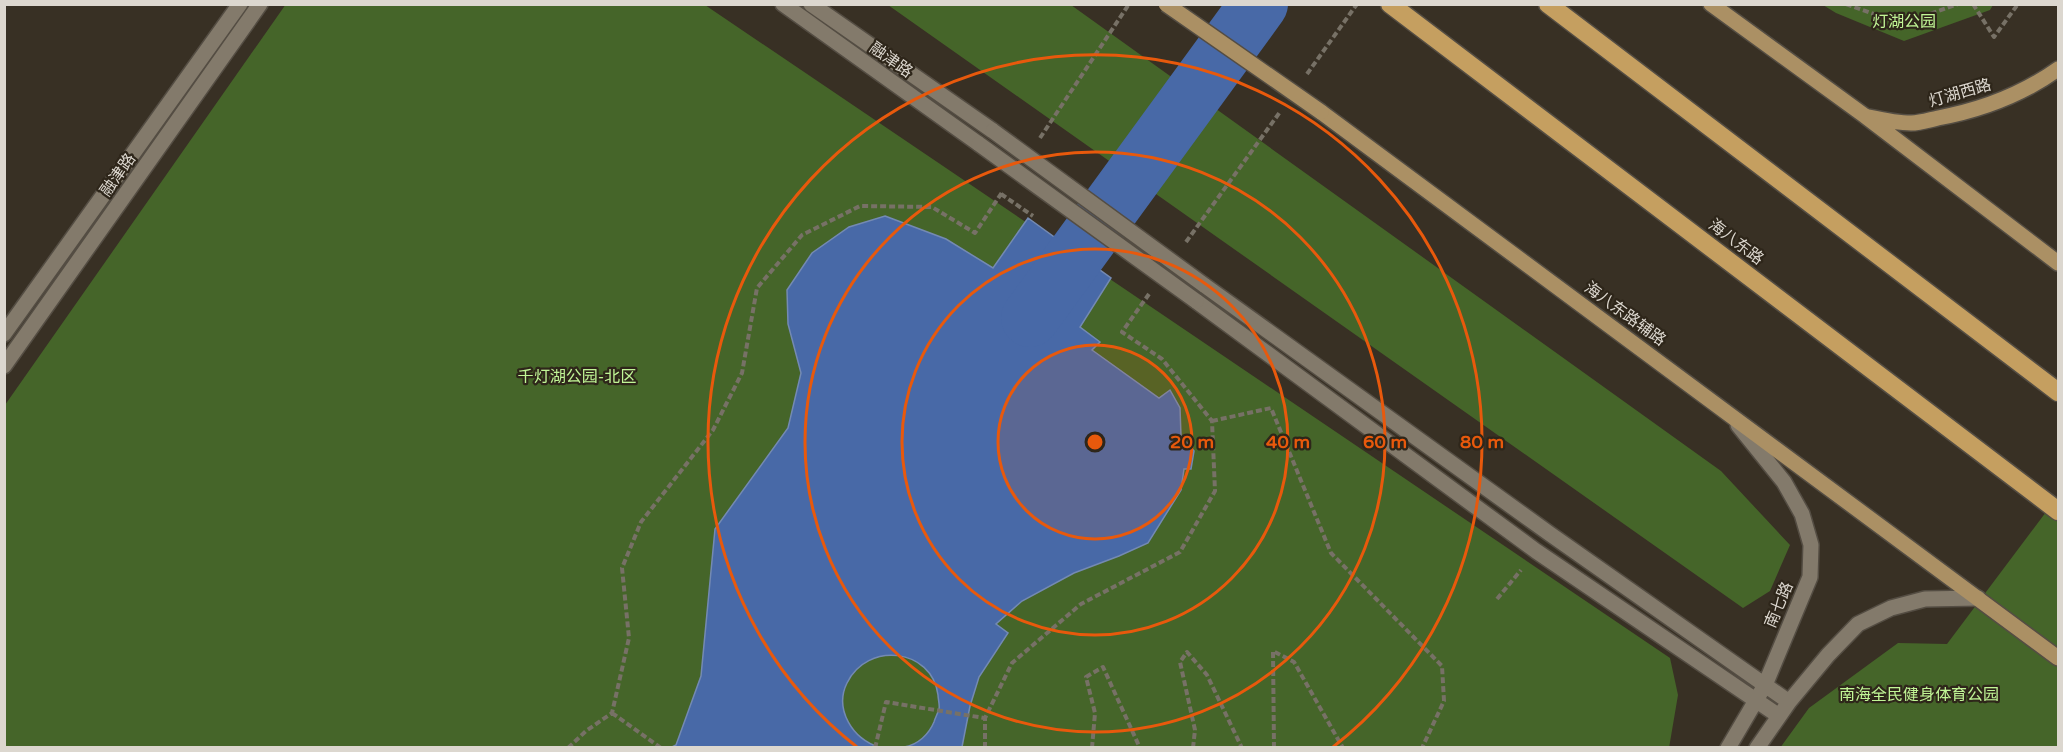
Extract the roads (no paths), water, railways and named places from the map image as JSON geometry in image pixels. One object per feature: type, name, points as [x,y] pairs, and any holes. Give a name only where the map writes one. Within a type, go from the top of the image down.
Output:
[{"type":"highway","name":"海八东路","points":[[1390,4],[2058,511]]},
{"type":"highway","points":[[1548,4],[2058,392]]},
{"type":"main road","name":"海八东路辅路","points":[[1166,4],[1321,112],[2058,658]]},
{"type":"main road","points":[[1711,4],[2058,263]]},
{"type":"main road","name":"灯湖西路","points":[[1864,116],[1896,123],[1914,123],[1975,110],[2006,99],[2040,82],[2058,69]]},
{"type":"street","name":"融津路","points":[[4,334],[240,4]]},
{"type":"street","name":"融津路","points":[[4,366],[260,4]]},
{"type":"street","name":"融津路","points":[[783,4],[1196,301],[1536,551],[1779,716]]},
{"type":"street","name":"融津路","points":[[812,4],[993,131],[1550,534],[1790,702]]},
{"type":"street","name":"南七路","points":[[1731,415],[1784,482],[1802,514],[1811,545],[1810,577],[1765,685],[1731,743]]},
{"type":"street","points":[[1757,747],[1828,655],[1858,624],[1891,608],[1925,599],[1978,598]]},
{"type":"street","points":[[1731,743],[1747,747]]},
{"type":"water","points":[[885,216],[946,239],[993,268],[1028,218],[1111,278],[1080,327],[1100,342],[1092,350],[1159,398],[1170,390],[1180,408],[1181,436],[1194,451],[1191,469],[1184,469],[1181,490],[1148,543],[1074,573],[1022,601],[996,624],[1008,633],[979,677],[970,706],[962,747],[904,747],[914,744],[929,731],[939,711],[938,695],[933,679],[924,667],[912,659],[883,656],[869,661],[856,670],[847,683],[843,703],[848,722],[854,731],[861,738],[879,747],[672,747],[676,745],[701,676],[715,529],[788,428],[801,373],[788,324],[787,290],[812,253],[849,227]]},
{"type":"waterway","points":[[1030,318],[1259,4]]},
{"type":"park label","name":"灯湖公园","points":[[1904,22]]},
{"type":"park label","name":"千灯湖公园-北区","points":[[577,377]]},
{"type":"park label","name":"南海全民健身体育公园","points":[[1919,695]]}]
